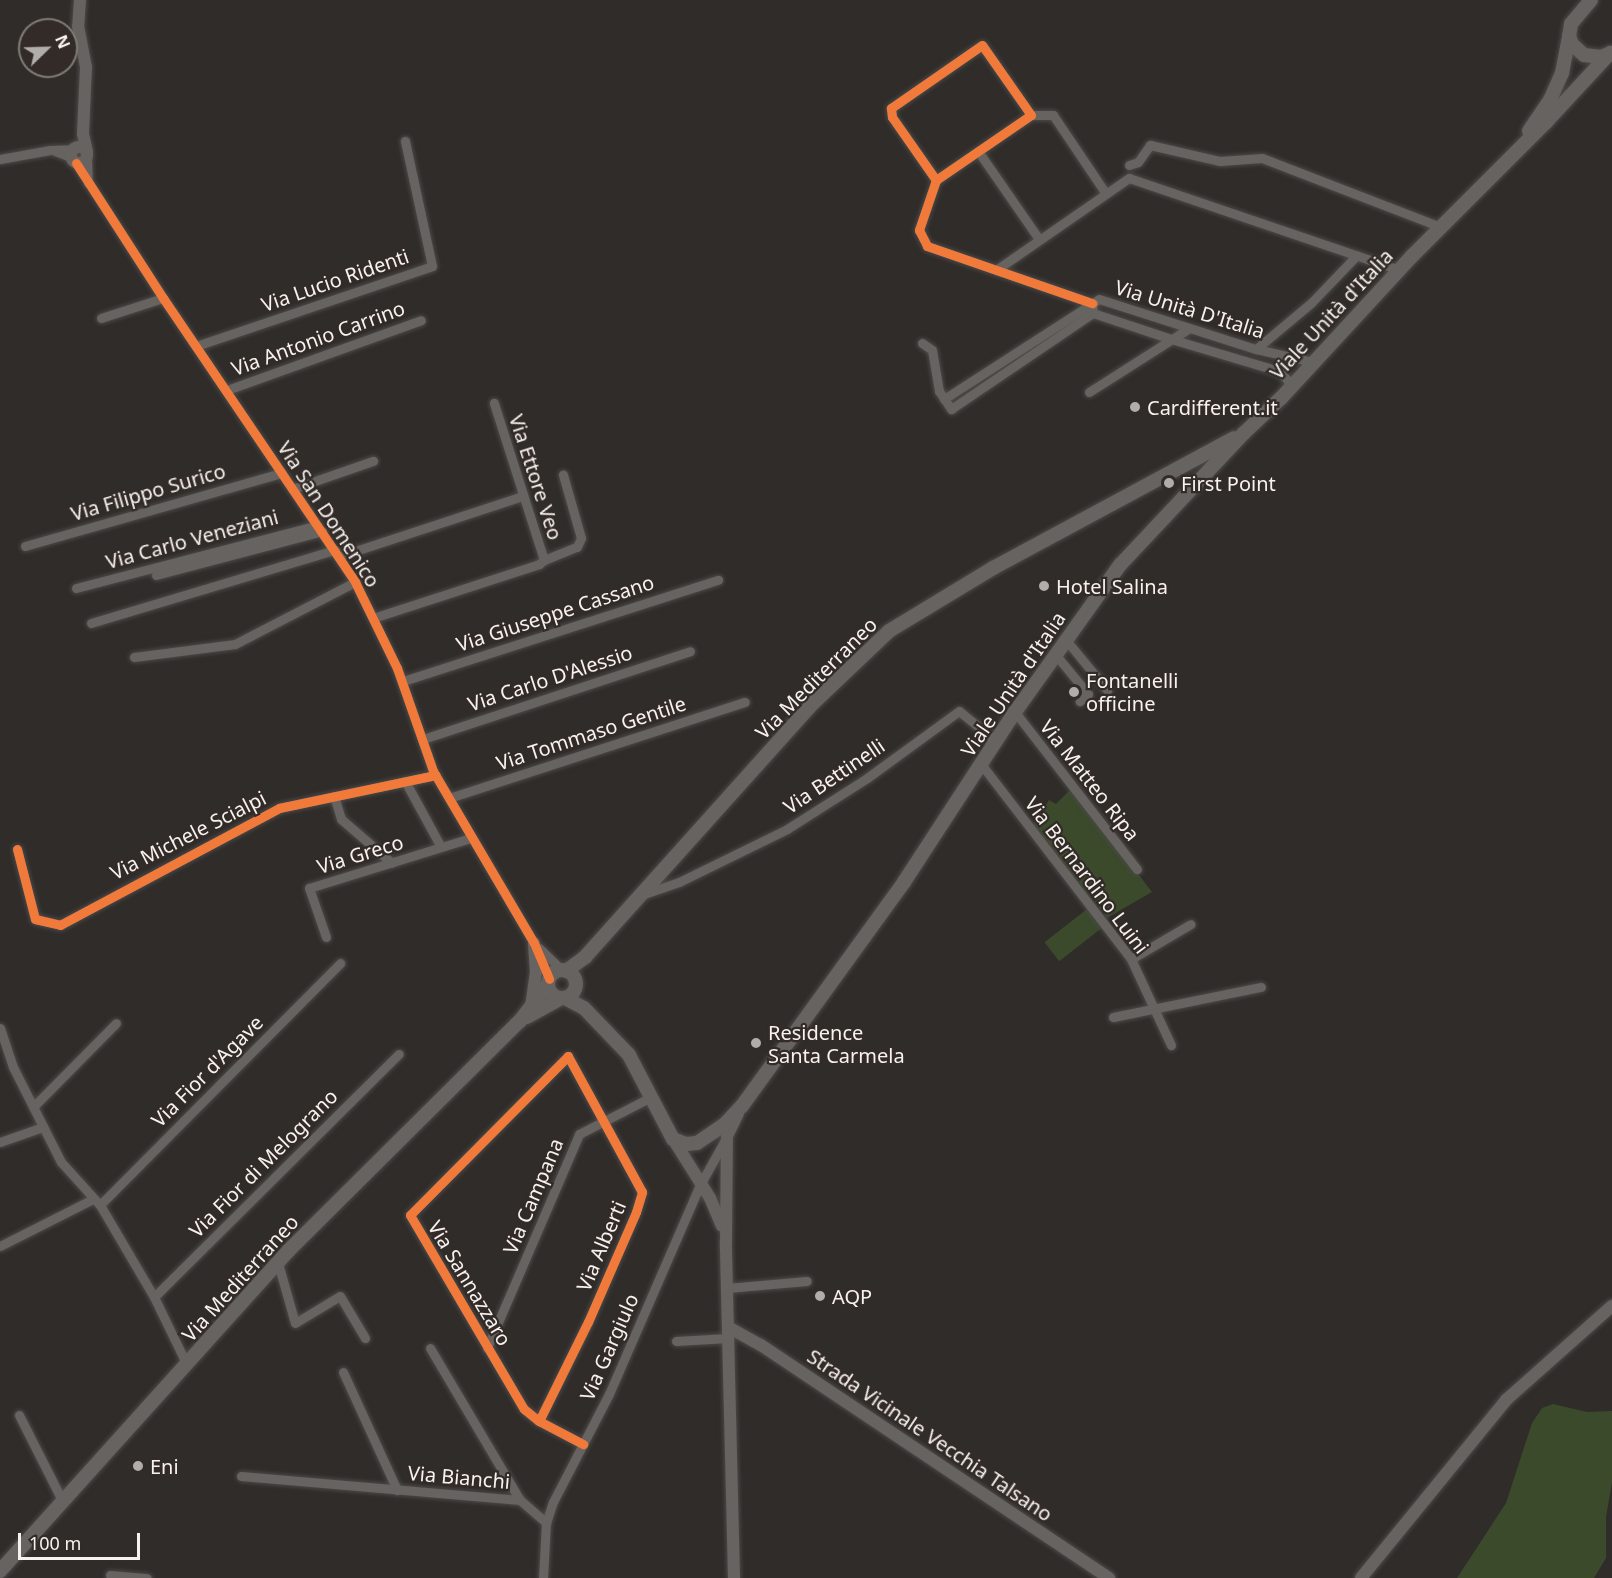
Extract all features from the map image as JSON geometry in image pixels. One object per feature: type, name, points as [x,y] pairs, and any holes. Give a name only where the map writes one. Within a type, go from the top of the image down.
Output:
[{"type":"main road","name":"Viale Unità d'Italia","points":[[1515,152],[1550,100],[1562,73],[1571,24],[1591,0]]},
{"type":"main road","name":"Viale Unità d'Italia","points":[[1569,36],[1572,44],[1584,55],[1601,57],[1611,53]]},
{"type":"main road","name":"Viale Unità d'Italia","points":[[673,1139],[686,1144],[697,1143],[710,1137],[742,1106],[773,1059],[904,882],[1055,654],[1120,565],[1399,270],[1611,53]]},
{"type":"main road","name":"Via Mediterraneo","points":[[565,971],[585,957],[809,707],[889,632],[993,568],[1244,433]]},
{"type":"main road","points":[[1182,466],[1195,471],[1199,481]]},
{"type":"main road","points":[[565,971],[573,977],[575,985],[572,993],[520,1021],[555,972],[565,971]]},
{"type":"main road","points":[[548,982],[553,995],[584,1008],[629,1055],[673,1139]]},
{"type":"main road","name":"Via Mediterraneo","points":[[0,1571],[278,1263],[520,1021]]},
{"type":"street","points":[[0,159],[50,150],[78,154],[83,134],[86,68],[78,26],[80,0]]},
{"type":"street","points":[[936,180],[892,117],[891,108],[982,45],[1031,115]]},
{"type":"street","points":[[1106,194],[1053,115],[1031,115],[936,180],[920,230],[927,246],[996,270],[1171,339],[1279,371],[1292,385]]},
{"type":"street","name":"Via Lucio Ridenti","points":[[196,346],[432,266],[405,141]]},
{"type":"street","points":[[1129,165],[1138,162],[1150,145],[1220,161],[1262,158],[1441,227]]},
{"type":"street","points":[[978,151],[1039,239]]},
{"type":"street","name":"Via San Domenico","points":[[78,154],[88,185],[292,489],[338,553],[355,582],[403,681],[436,775],[534,943],[548,982]]},
{"type":"street","points":[[996,270],[1130,178],[1399,270]]},
{"type":"street","points":[[1256,349],[1311,303],[1357,255]]},
{"type":"street","points":[[101,318],[163,298]]},
{"type":"street","name":"Via Unità D'Italia","points":[[1093,308],[1099,299],[1188,329],[1256,349],[1313,362]]},
{"type":"street","points":[[922,342],[932,351],[939,391],[946,402],[1093,308]]},
{"type":"street","name":"Via Antonio Carrino","points":[[227,390],[421,320]]},
{"type":"street","points":[[1089,392],[1188,329]]},
{"type":"street","name":"Via Ettore Veo","points":[[373,618],[544,560],[494,403]]},
{"type":"street","points":[[292,489],[373,461]]},
{"type":"street","name":"Via Filippo Surico","points":[[25,546],[282,473]]},
{"type":"street","points":[[544,560],[577,547],[581,538],[563,475]]},
{"type":"street","points":[[91,623],[338,553],[524,496]]},
{"type":"street","points":[[156,575],[320,528]]},
{"type":"street","name":"Via Carlo Veneziani","points":[[76,588],[320,528]]},
{"type":"street","name":"Via Giuseppe Cassano","points":[[403,681],[718,580]]},
{"type":"street","points":[[134,657],[235,644],[355,582]]},
{"type":"street","name":"Viale Unità d'Italia","points":[[1066,640],[1107,690]]},
{"type":"street","name":"Via Carlo D'Alessio","points":[[423,739],[690,651]]},
{"type":"street","name":"Viale Unità d'Italia","points":[[1055,654],[1088,694],[1080,701]]},
{"type":"street","name":"Via Tommaso Gentile","points":[[449,798],[745,702]]},
{"type":"street","name":"Via Bettinelli","points":[[639,896],[679,882],[763,841],[867,778],[958,711],[996,741]]},
{"type":"street","name":"Via Matteo Ripa","points":[[1016,712],[1137,869]]},
{"type":"street","name":"Via Bernardino Luini","points":[[981,764],[1131,959],[1171,1045]]},
{"type":"street","name":"Via Michele Scialpi","points":[[17,849],[35,919],[60,925],[279,808],[436,775]]},
{"type":"street","points":[[405,781],[441,847]]},
{"type":"street","points":[[334,796],[341,819],[392,862]]},
{"type":"street","name":"Via Greco","points":[[326,937],[309,888],[471,838]]},
{"type":"street","points":[[662,870],[679,882]]},
{"type":"street","points":[[1131,959],[1191,924]]},
{"type":"street","points":[[530,1007],[536,973],[534,943]]},
{"type":"street","name":"Via San Domenico","points":[[534,943],[565,971]]},
{"type":"street","name":"Via Fior d'Agave","points":[[0,1246],[96,1202],[340,963]]},
{"type":"street","points":[[1113,1017],[1261,987]]},
{"type":"street","points":[[33,1107],[116,1023]]},
{"type":"street","points":[[0,1029],[4,1045],[61,1162],[96,1202],[154,1297],[187,1365]]},
{"type":"street","name":"Via Fior di Melograno","points":[[154,1297],[399,1054]]},
{"type":"street","name":"Via Alberti","points":[[539,1421],[560,1383],[642,1192],[568,1056]]},
{"type":"street","name":"Via Sannazzaro","points":[[568,1056],[410,1215],[524,1409],[539,1421],[583,1444]]},
{"type":"street","name":"Via Campana","points":[[487,1348],[579,1134],[651,1097]]},
{"type":"street","points":[[734,1578],[726,1241],[727,1136],[742,1106]]},
{"type":"street","points":[[0,1142],[44,1127]]},
{"type":"street","name":"Via Gargiulo","points":[[543,1578],[546,1523],[553,1502],[609,1394],[700,1185],[727,1136]]},
{"type":"street","points":[[673,1139],[719,1215],[726,1241]]},
{"type":"street","points":[[278,1263],[295,1323],[340,1296],[365,1338]]},
{"type":"street","points":[[727,1288],[807,1281]]},
{"type":"street","points":[[1361,1578],[1506,1400],[1612,1306]]},
{"type":"street","points":[[676,1341],[728,1332]]},
{"type":"street","name":"Strada Vicinale Vecchia Talsano","points":[[728,1332],[771,1352],[1109,1578]]},
{"type":"street","points":[[430,1348],[520,1500]]},
{"type":"street","name":"Via Bianchi","points":[[343,1372],[397,1490]]},
{"type":"street","points":[[19,1415],[63,1502]]},
{"type":"street","name":"Via Bianchi","points":[[241,1476],[520,1500],[546,1523]]},
{"type":"street","points":[[110,1575],[147,1578]]},
{"type":"green space","points":[[1072,788],[1152,892],[1107,918],[1033,824],[1049,800],[1056,804]]},
{"type":"green space","points":[[1087,909],[1102,928],[1059,961],[1044,942]]},
{"type":"green space","points":[[1553,1404],[1587,1412],[1612,1411],[1612,1482],[1606,1517],[1606,1558],[1594,1578],[1457,1578],[1506,1503],[1532,1423],[1542,1408]]},
{"type":"cycle path","points":[[936,180],[1031,115],[982,45],[891,108],[892,117],[936,180],[919,230],[927,246],[1092,303]]},
{"type":"cycle path","points":[[76,163],[163,298],[355,582],[397,668],[433,771],[534,943],[549,979]]},
{"type":"cycle path","points":[[17,849],[35,919],[60,925],[279,808],[436,775]]},
{"type":"cycle path","points":[[539,1421],[588,1322],[636,1212],[642,1192],[568,1056],[410,1215],[524,1409],[539,1421],[583,1444]]},
{"type":"place","name":"Cardifferent.it","points":[[1135,407]]},
{"type":"place","name":"First Point","points":[[1169,483]]},
{"type":"place","name":"Hotel Salina","points":[[1044,586]]},
{"type":"place","name":"Fontanelli officine","points":[[1074,692]]},
{"type":"place","name":"Residence Santa Carmela","points":[[756,1043]]},
{"type":"place","name":"AQP","points":[[820,1296]]},
{"type":"place","name":"Eni","points":[[138,1466]]}]
